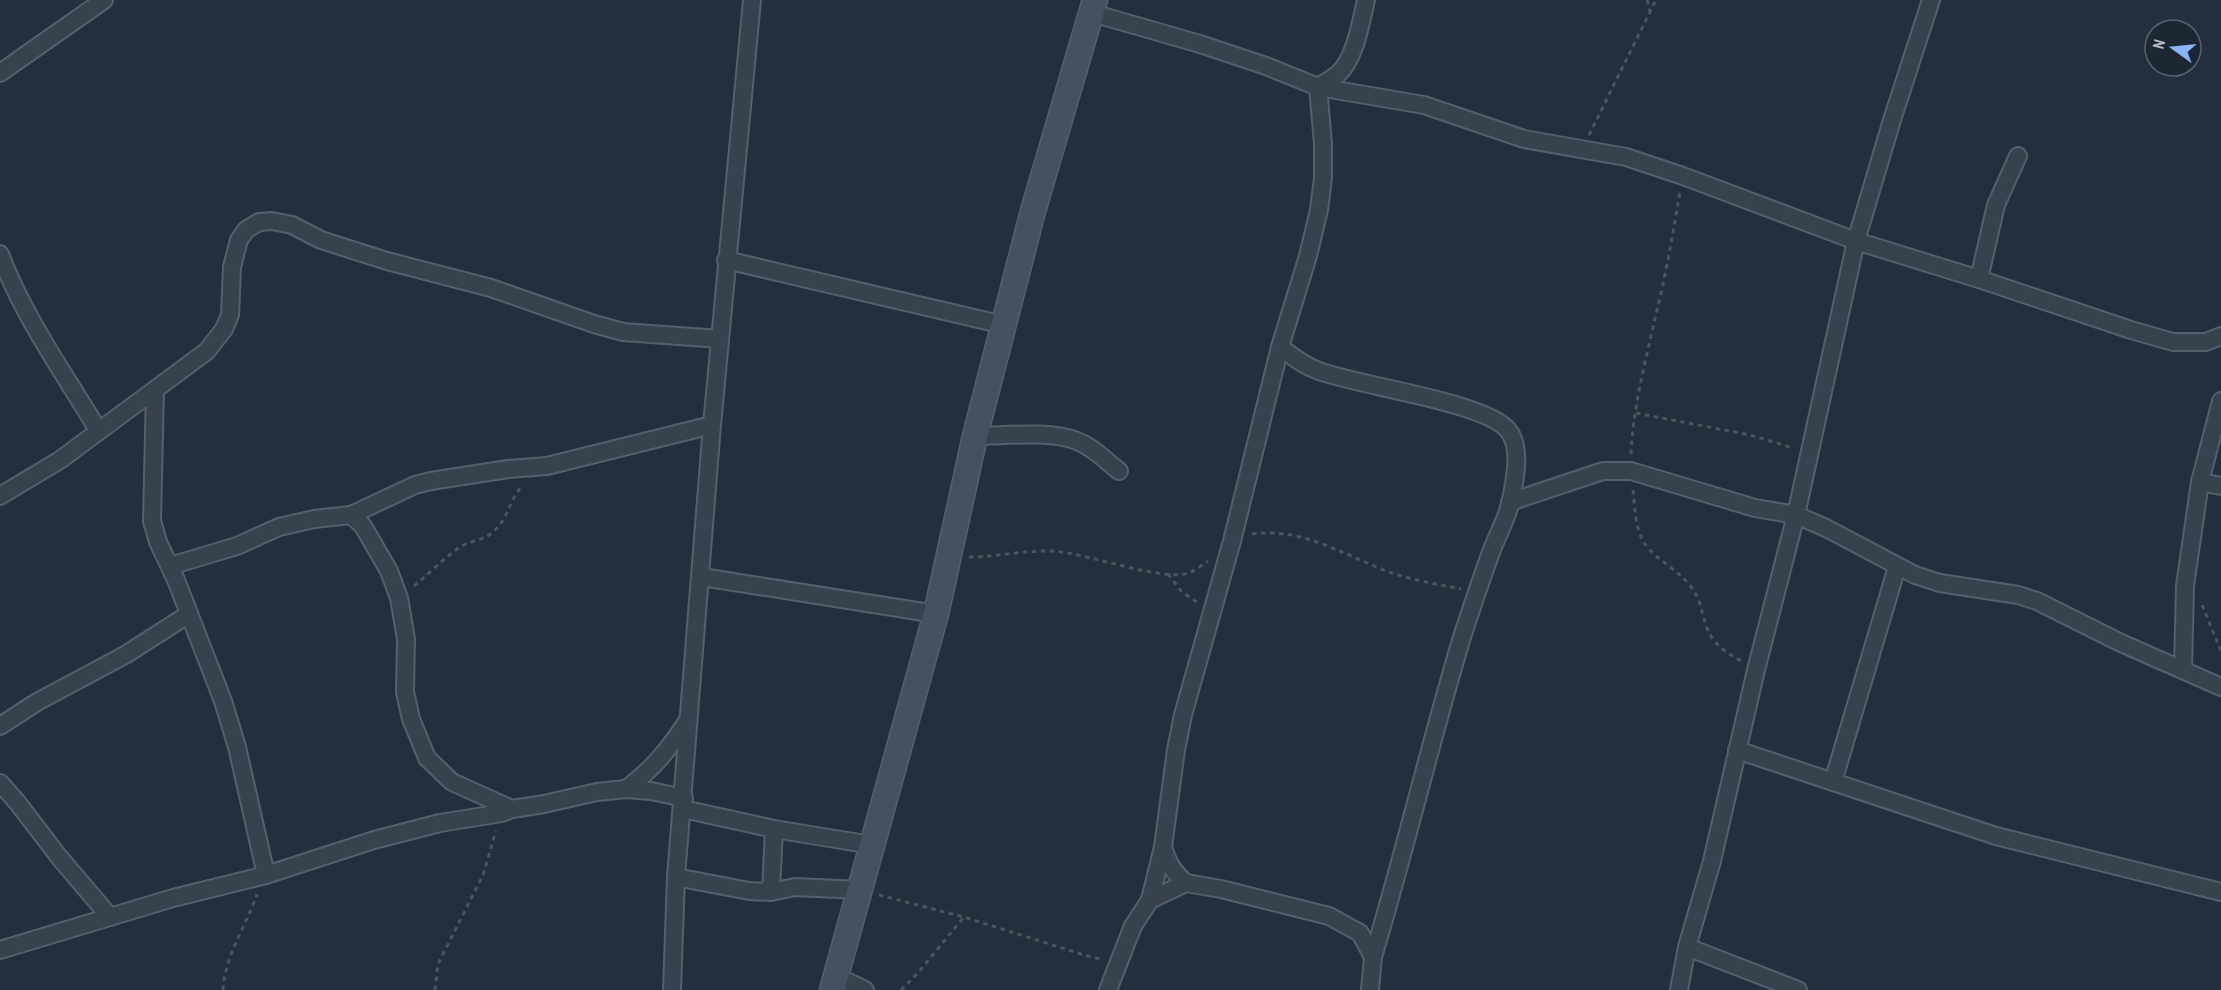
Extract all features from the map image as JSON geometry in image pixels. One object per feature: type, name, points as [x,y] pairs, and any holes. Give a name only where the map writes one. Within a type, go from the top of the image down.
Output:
[{"type":"street","points":[[0,73],[104,0]]},
{"type":"street","points":[[672,990],[676,877],[702,577],[712,425],[752,0]]},
{"type":"street","points":[[1318,87],[1339,73],[1346,62],[1358,34],[1366,0]]},
{"type":"street","points":[[1679,990],[1687,947],[1712,861],[1756,670],[1796,515],[1857,241],[1892,120],[1931,0]]},
{"type":"street","points":[[865,990],[834,983],[936,614],[975,436],[1033,211],[1093,6],[1318,87],[1424,105],[1524,139],[1626,157],[1857,241],[2131,330],[2174,342],[2206,342],[2221,336]]},
{"type":"street","points":[[1108,990],[1133,926],[1150,900],[1163,847],[1176,750],[1232,541],[1280,347],[1308,256],[1319,210],[1323,178],[1323,144],[1318,87]]},
{"type":"street","points":[[1979,279],[1996,205],[2018,156]]},
{"type":"street","points":[[0,496],[60,460],[207,351],[225,328],[230,315],[232,267],[239,240],[246,230],[259,222],[272,221],[292,225],[321,240],[387,261],[491,288],[623,332],[720,339]]},
{"type":"street","points":[[0,254],[5,282],[24,307],[98,430]]},
{"type":"street","points":[[726,260],[1004,325]]},
{"type":"street","points":[[1280,347],[1297,360],[1346,380],[1469,409],[1494,418],[1508,430],[1515,445],[1515,466],[1510,502],[1463,637],[1396,883],[1373,957],[1370,990]]},
{"type":"street","points":[[155,390],[152,521],[158,542],[170,566],[223,701],[237,747],[262,876]]},
{"type":"street","points":[[2183,669],[2185,586],[2200,482],[2221,401]]},
{"type":"street","points":[[170,566],[237,546],[279,527],[314,519],[351,515],[415,485],[508,469],[547,466],[712,425]]},
{"type":"street","points":[[975,436],[1054,436],[1077,441],[1119,471]]},
{"type":"street","points":[[1510,502],[1603,471],[1630,471],[1755,508],[1796,515],[1826,528],[1897,567],[1940,583],[2018,595],[2037,601],[2121,643],[2221,687]]},
{"type":"street","points":[[2200,482],[2221,486]]},
{"type":"street","points":[[351,515],[363,526],[389,571],[399,598],[406,639],[405,693],[411,719],[427,758],[452,782],[507,811]]},
{"type":"street","points":[[1833,782],[1897,567]]},
{"type":"street","points":[[702,577],[936,614]]},
{"type":"street","points":[[0,726],[37,702],[125,655],[189,614]]},
{"type":"street","points":[[626,789],[645,776],[660,760],[690,717]]},
{"type":"street","points":[[1737,750],[1996,836],[2221,892]]},
{"type":"street","points":[[0,783],[18,802],[59,857],[110,917]]},
{"type":"street","points":[[0,950],[172,898],[262,876],[374,840],[440,823],[597,792],[626,789],[651,791],[683,804],[774,829],[872,845]]},
{"type":"street","points":[[771,892],[774,829]]},
{"type":"street","points":[[1163,847],[1168,864],[1174,873],[1186,883],[1221,889],[1329,916],[1359,933],[1373,957]]},
{"type":"street","points":[[676,877],[748,891],[771,892],[795,886],[860,890]]},
{"type":"street","points":[[1150,900],[1186,883]]},
{"type":"street","points":[[1687,947],[1798,990]]},
{"type":"path","points":[[1647,0],[1650,11]]},
{"type":"path","points":[[1581,150],[1656,0]]},
{"type":"path","points":[[1683,176],[1635,413],[1630,471],[1640,534],[1645,545],[1677,571],[1693,589],[1701,605],[1705,624],[1712,640],[1725,652],[1756,670]]},
{"type":"path","points":[[1635,413],[1750,435],[1778,442],[1809,454]]},
{"type":"path","points":[[399,598],[457,549],[482,539],[495,530],[504,518],[511,500],[521,487],[547,466]]},
{"type":"path","points":[[948,556],[990,557],[1051,551],[1079,554],[1168,574],[1187,573],[1206,563],[1232,541],[1253,534],[1269,533],[1324,543],[1391,573],[1478,593]]},
{"type":"path","points":[[1168,574],[1181,591],[1211,613]]},
{"type":"path","points":[[2185,586],[2196,595],[2221,651]]},
{"type":"path","points":[[435,990],[438,964],[483,875],[507,811]]},
{"type":"path","points":[[223,990],[224,972],[229,955],[257,894],[262,876]]},
{"type":"path","points":[[860,890],[964,917],[1081,954],[1119,963]]},
{"type":"path","points":[[901,990],[964,917]]}]
